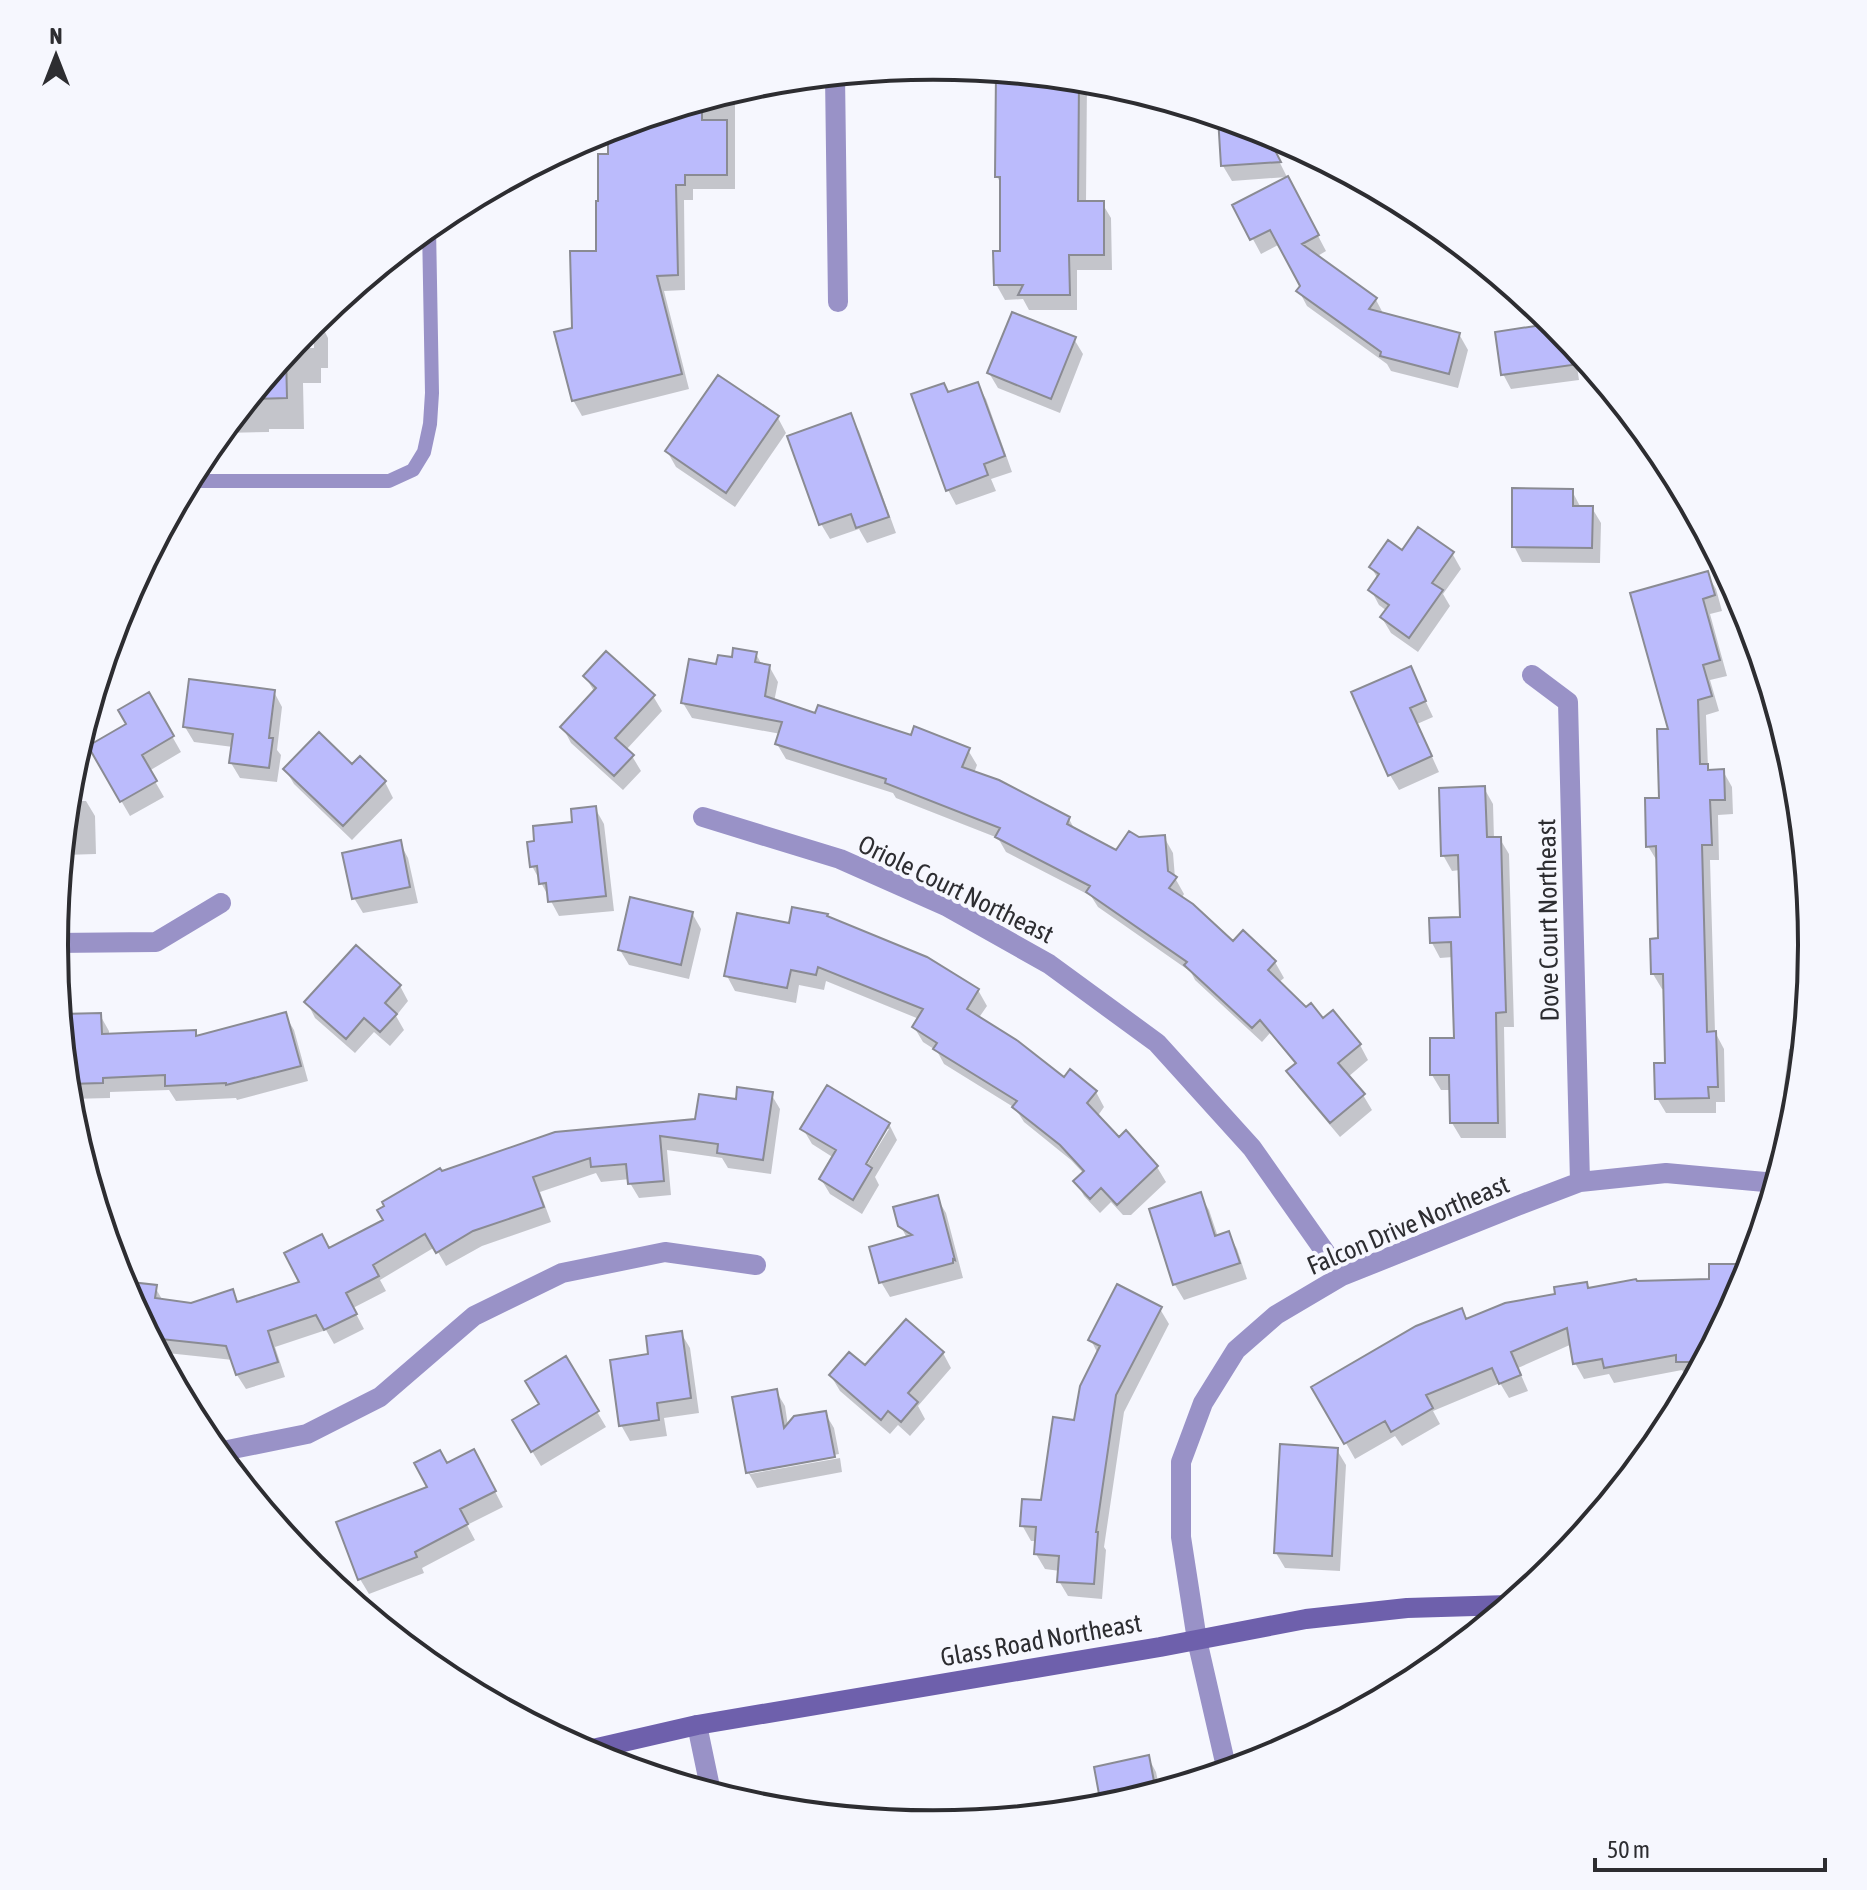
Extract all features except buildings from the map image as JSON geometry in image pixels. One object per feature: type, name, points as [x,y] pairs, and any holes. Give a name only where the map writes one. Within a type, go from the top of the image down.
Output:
[{"type":"street","points":[[835,85],[838,302]]},
{"type":"street","name":"Dove Court Northeast","points":[[1532,675],[1568,702],[1580,1182]]},
{"type":"street","name":"Oriole Court Northeast","points":[[703,817],[840,859],[946,906],[1049,964],[1157,1043],[1252,1148],[1342,1276]]},
{"type":"street","points":[[68,943],[156,942],[221,903]]},
{"type":"street","name":"Falcon Drive Northeast","points":[[1225,1760],[1197,1640],[1181,1537],[1181,1462],[1203,1403],[1236,1350],[1276,1315],[1342,1276],[1580,1182],[1666,1173],[1766,1182]]},
{"type":"street","points":[[231,1449],[307,1434],[380,1397],[474,1316],[562,1273],[665,1252],[756,1265]]},
{"type":"street","name":"Glass Road Northeast","points":[[605,1746],[697,1725],[1306,1619],[1407,1608],[1492,1605]]},
{"type":"street","points":[[697,1725],[709,1781]]},
{"type":"lane","points":[[203,481],[389,481],[413,470],[424,452],[430,424],[429,242]]}]
